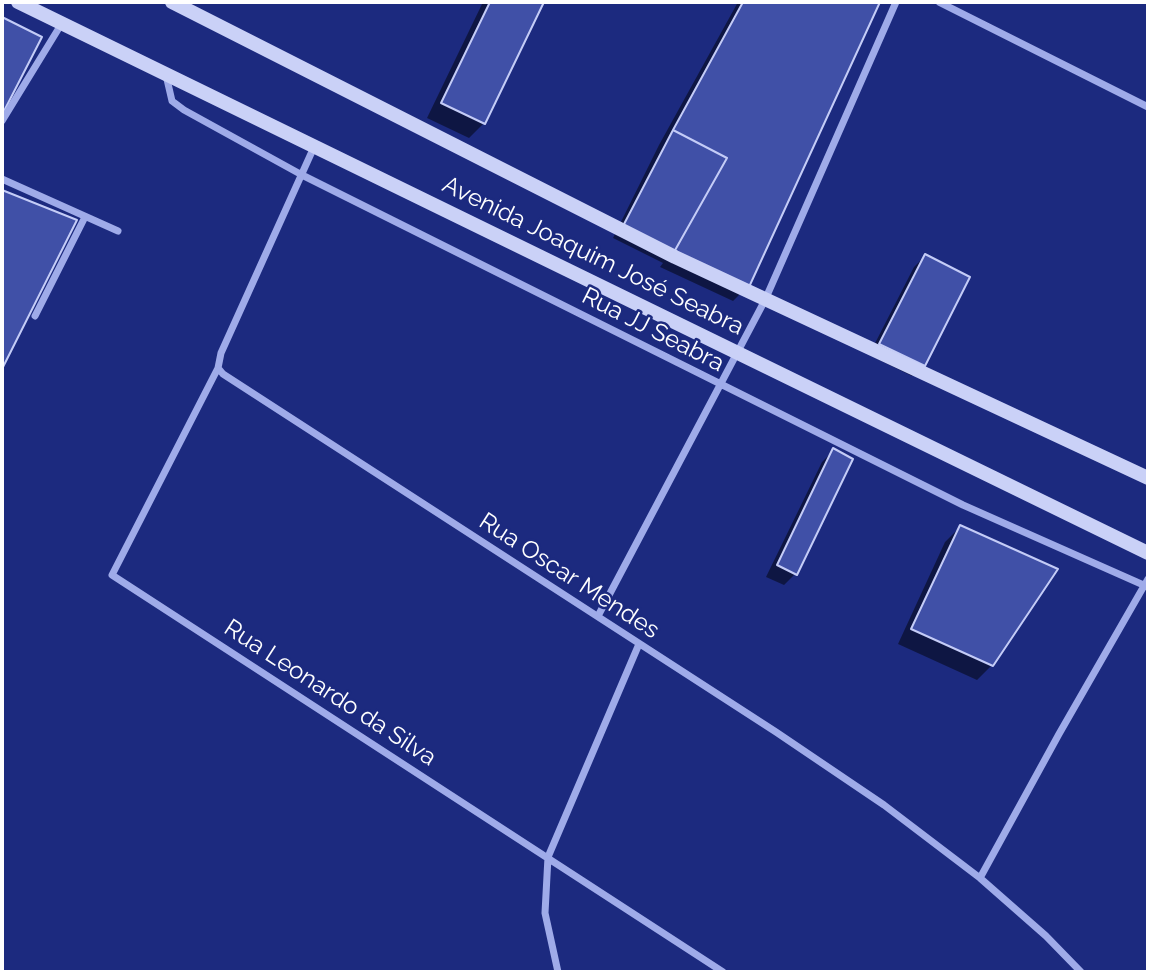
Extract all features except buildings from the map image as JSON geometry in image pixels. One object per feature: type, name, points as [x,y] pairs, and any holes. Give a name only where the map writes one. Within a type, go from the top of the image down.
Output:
[{"type":"main road","name":"Avenida Joaquim José Seabra","points":[[172,2],[675,257],[1148,478]]},
{"type":"main road","name":"Avenida Joaquim José Seabra","points":[[24,3],[166,75],[738,351],[1148,553]]},
{"type":"street","points":[[598,616],[765,300],[896,2]]},
{"type":"street","points":[[939,2],[1148,107]]},
{"type":"street","points":[[2,121],[62,22]]},
{"type":"street","name":"Rua JJ Seabra","points":[[166,75],[172,101],[184,110],[302,175],[963,505],[1147,584]]},
{"type":"street","points":[[218,368],[226,342],[314,147]]},
{"type":"street","points":[[2,179],[118,231]]},
{"type":"street","points":[[35,316],[85,217]]},
{"type":"street","name":"Rua Oscar Mendes","points":[[218,368],[234,383],[598,616],[884,805],[980,878],[1046,936],[1081,972]]},
{"type":"street","name":"Rua Leonardo da Silva","points":[[218,368],[112,575],[723,972]]},
{"type":"street","points":[[980,878],[1059,734],[1147,584]]},
{"type":"street","points":[[558,972],[545,913],[548,857],[639,644]]}]
